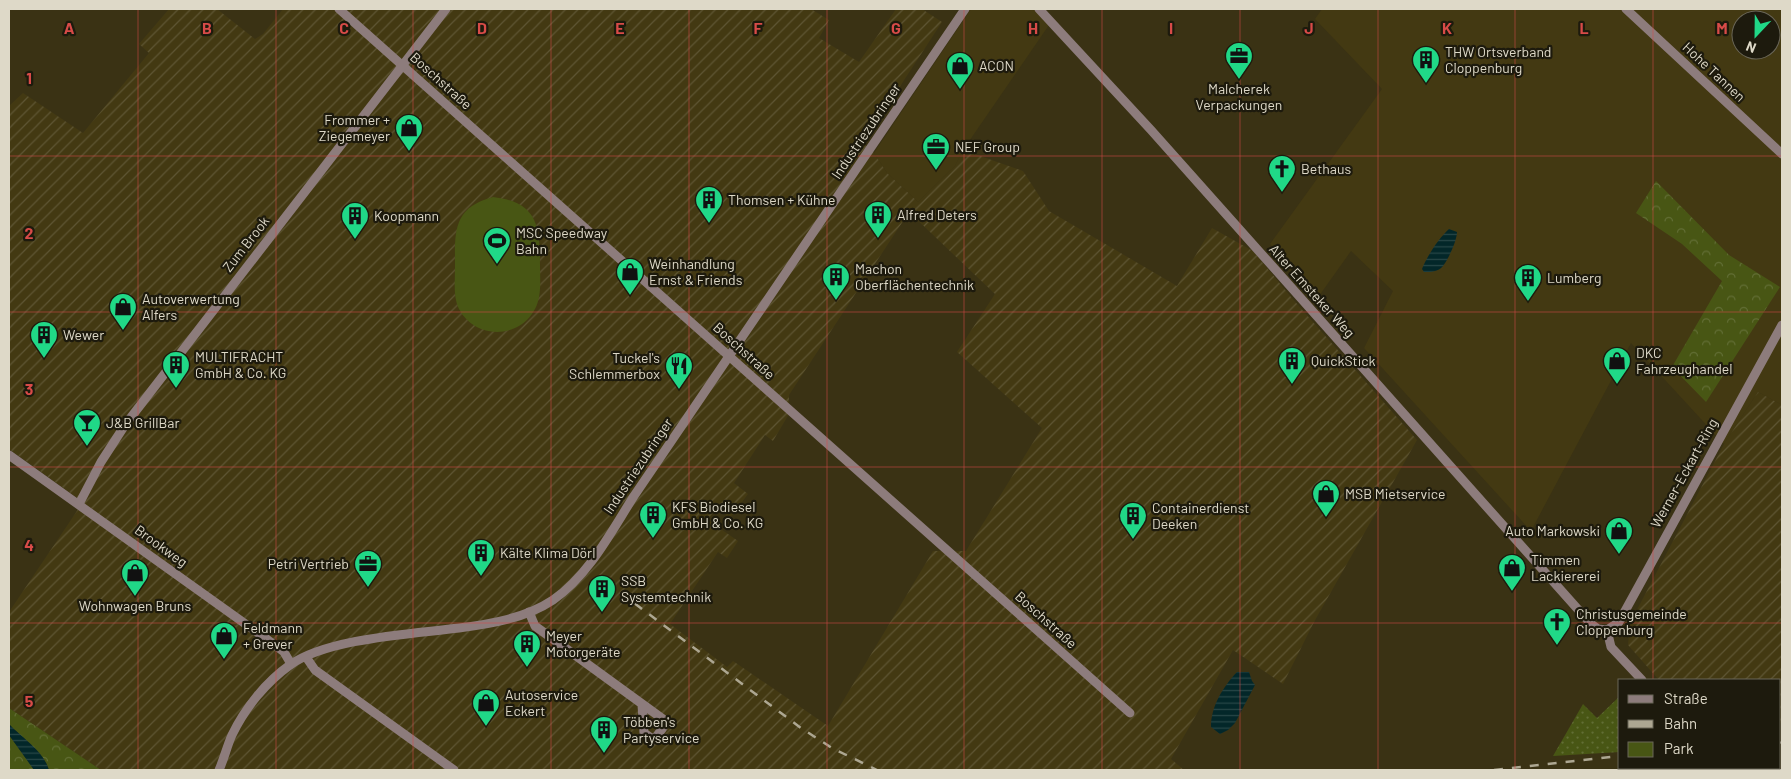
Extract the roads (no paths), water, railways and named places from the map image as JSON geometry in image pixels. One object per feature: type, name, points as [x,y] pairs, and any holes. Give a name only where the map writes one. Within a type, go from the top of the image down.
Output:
[{"type":"street","name":"Boschstraße","points":[[339,9],[1130,713]]},
{"type":"street","name":"Zum Brook","points":[[78,504],[124,425],[446,9]]},
{"type":"street","name":"Industriezubringer","points":[[219,770],[232,735],[245,713],[270,683],[291,664],[330,648],[356,642],[488,624],[529,612],[553,600],[584,570],[965,9]]},
{"type":"street","name":"Alter Emsteker Weg","points":[[1039,9],[1171,152],[1592,624],[1598,629],[1607,630]]},
{"type":"street","name":"Hohe Tannen","points":[[1626,9],[1782,154]]},
{"type":"street","name":"Werner-Eckart-Ring","points":[[1607,630],[1619,622],[1782,324]]},
{"type":"street","name":"Brookweg","points":[[9,455],[268,640],[284,652],[291,664]]},
{"type":"street","points":[[529,612],[535,626],[642,705]]},
{"type":"street","points":[[1607,630],[1611,647],[1641,679]]},
{"type":"street","points":[[306,657],[315,670],[454,770]]},
{"type":"water","points":[[1449,229],[1457,232],[1457,236],[1443,266],[1432,272],[1424,272],[1422,269],[1430,253]]},
{"type":"water","points":[[1237,672],[1249,672],[1255,685],[1235,723],[1228,730],[1220,734],[1211,727],[1213,712],[1223,690]]},
{"type":"water","points":[[9,724],[42,756],[49,770],[34,770],[9,735]]},
{"type":"railway","points":[[606,582],[801,728],[832,748],[877,770]]},
{"type":"railway","points":[[1494,770],[1618,756]]},
{"type":"place","name":"Malcherek Verpackungen","points":[[1239,80]]},
{"type":"place","name":"THW Ortsverband Cloppenburg","points":[[1426,84]]},
{"type":"place","name":"ACON","points":[[960,90]]},
{"type":"place","name":"Frommer + Ziegemeyer","points":[[409,152]]},
{"type":"place","name":"NEF Group","points":[[936,171]]},
{"type":"place","name":"Bethaus","points":[[1282,193]]},
{"type":"place","name":"Thomsen + Kühne","points":[[709,224]]},
{"type":"place","name":"Alfred Deters","points":[[878,239]]},
{"type":"place","name":"Koopmann","points":[[355,240]]},
{"type":"place","name":"MSC Speedway Bahn","points":[[497,265]]},
{"type":"place","name":"Weinhandlung Ernst & Friends","points":[[630,296]]},
{"type":"place","name":"Machon Oberflächentechnik","points":[[836,301]]},
{"type":"place","name":"Lumberg","points":[[1528,302]]},
{"type":"place","name":"Autoverwertung Alfers","points":[[123,331]]},
{"type":"place","name":"Wewer","points":[[44,359]]},
{"type":"place","name":"QuickStick","points":[[1292,385]]},
{"type":"place","name":"DKC Fahrzeughandel","points":[[1617,385]]},
{"type":"place","name":"MULTIFRACHT GmbH & Co. KG","points":[[176,389]]},
{"type":"place","name":"Tuckel's Schlemmerbox","points":[[679,390]]},
{"type":"place","name":"J&B GrillBar","points":[[87,447]]},
{"type":"place","name":"MSB Mietservice","points":[[1326,518]]},
{"type":"place","name":"KFS Biodiesel GmbH & Co. KG","points":[[653,539]]},
{"type":"place","name":"Containerdienst Deeken","points":[[1133,540]]},
{"type":"place","name":"Auto Markowski","points":[[1619,555]]},
{"type":"place","name":"Kälte Klima Dörl","points":[[481,577]]},
{"type":"place","name":"Petri Vertrieb","points":[[368,588]]},
{"type":"place","name":"Timmen Lackiererei","points":[[1512,592]]},
{"type":"place","name":"Wohnwagen Bruns","points":[[135,597]]},
{"type":"place","name":"SSB Systemtechnik","points":[[602,613]]},
{"type":"place","name":"Christusgemeinde Cloppenburg","points":[[1557,646]]},
{"type":"place","name":"Feldmann + Grever","points":[[224,660]]},
{"type":"place","name":"Meyer Motorgeräte","points":[[527,668]]},
{"type":"place","name":"Autoservice Eckert","points":[[486,727]]},
{"type":"place","name":"Többen's Partyservice","points":[[604,754]]}]
